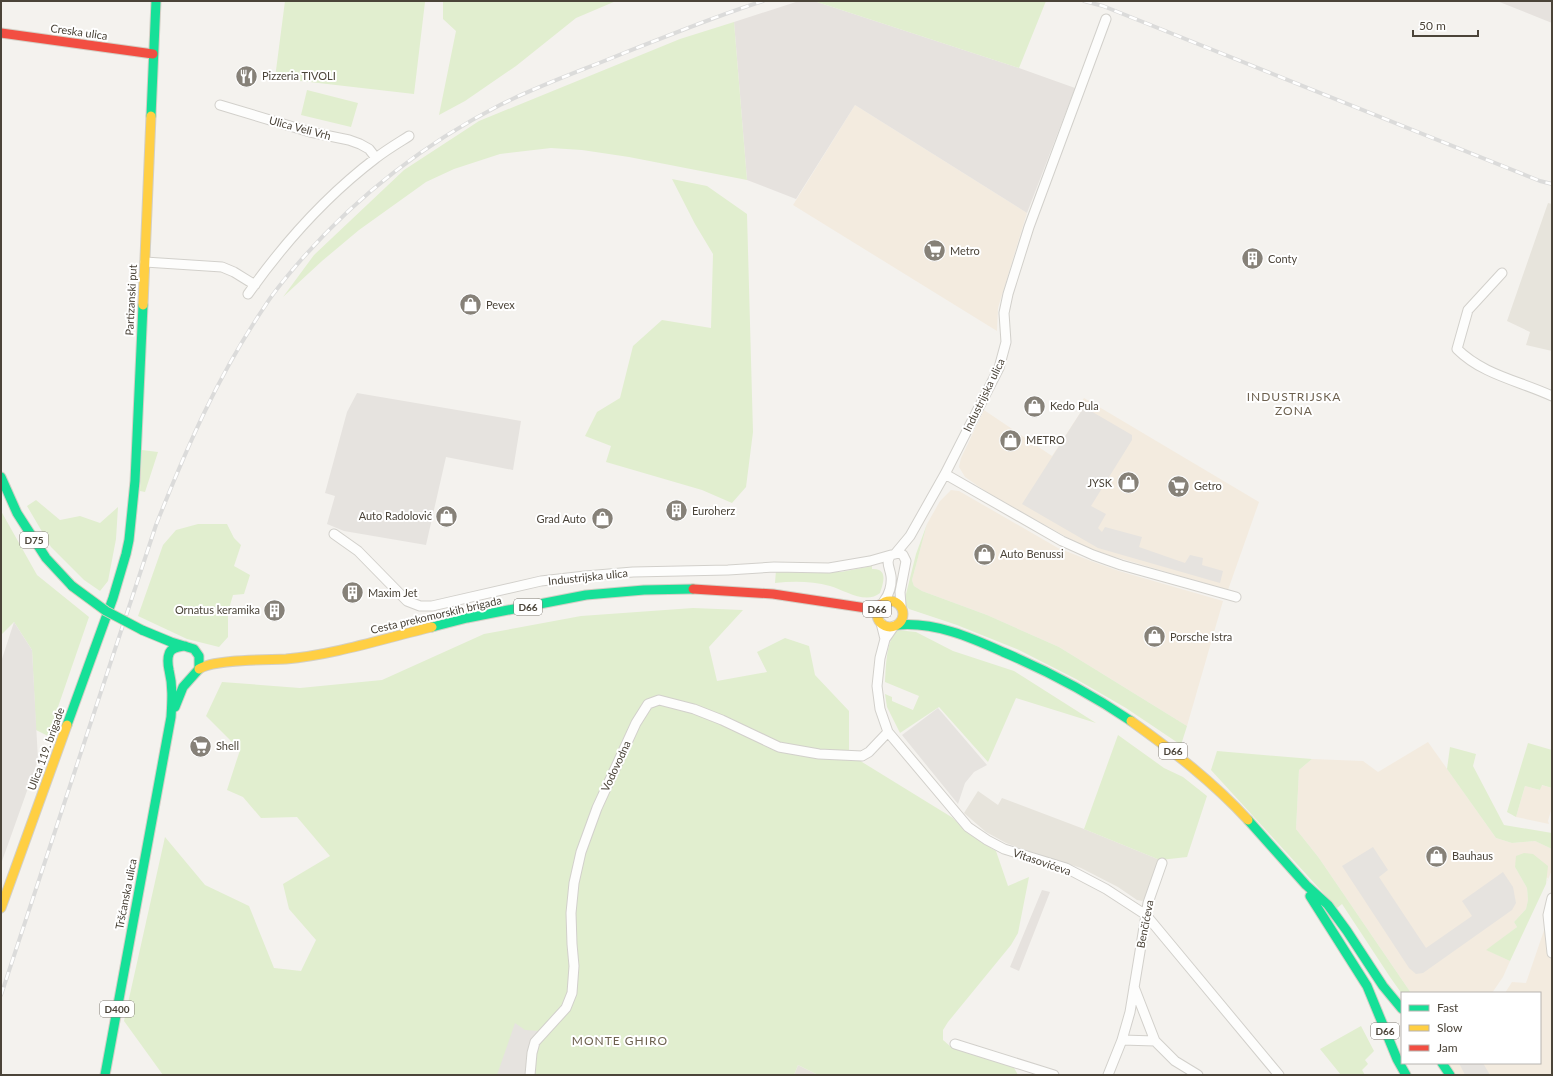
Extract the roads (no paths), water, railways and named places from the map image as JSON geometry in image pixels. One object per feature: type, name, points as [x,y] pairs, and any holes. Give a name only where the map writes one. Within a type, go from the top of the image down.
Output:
[{"type":"main road","name":"Partizanski put","points":[[113,598],[126,553],[133,505],[156,1]]},
{"type":"main road","name":"Creska ulica","points":[[1,33],[154,54]]},
{"type":"main road","name":"D75","points":[[1,477],[17,513],[46,558],[72,586],[106,611],[144,632],[185,646]]},
{"type":"main road","name":"Cesta prekomorskih brigada","points":[[199,669],[203,666],[212,664],[251,660],[286,659],[318,655],[474,617],[586,595],[637,591],[703,589],[773,594],[866,608],[882,603]]},
{"type":"main road","name":"Ulica 119. brigade","points":[[1,908],[113,598]]},
{"type":"main road","name":"D66","points":[[879,621],[877,612],[882,603],[893,600],[908,614],[938,628],[1011,655],[1075,686],[1123,715],[1164,744],[1206,778],[1254,827],[1306,885],[1324,901],[1345,929],[1382,985],[1401,1008]]},
{"type":"main road","name":"D66","points":[[896,626],[903,618],[902,607]]},
{"type":"main road","name":"D66","points":[[866,608],[887,627],[908,624],[938,628]]},
{"type":"main road","name":"D75","points":[[144,632],[160,649],[167,660]]},
{"type":"main road","name":"D66","points":[[185,646],[194,649]]},
{"type":"main road","points":[[185,646],[178,647],[172,651],[167,660],[170,672],[183,679],[190,678]]},
{"type":"main road","name":"Cesta prekomorskih brigada","points":[[194,649],[211,654],[251,660]]},
{"type":"main road","points":[[194,649],[200,660],[199,669]]},
{"type":"main road","name":"D66","points":[[190,678],[199,669]]},
{"type":"main road","name":"D400","points":[[170,672],[172,688],[171,717]]},
{"type":"main road","name":"D400","points":[[171,717],[183,687],[190,678]]},
{"type":"main road","name":"Tršćanska ulica","points":[[105,1075],[171,717]]},
{"type":"main road","name":"D66","points":[[1306,885],[1317,909],[1367,986],[1397,1059],[1406,1075]]},
{"type":"main road","points":[[1443,1064],[1450,1075]]},
{"type":"street","name":"Industrijska ulica","points":[[334,534],[358,551],[407,601],[420,606],[432,606],[541,581],[585,576],[633,572],[728,570],[774,567],[834,568],[870,561],[893,554],[910,536],[945,474],[999,368],[1006,342],[1004,313],[1006,304],[1032,220],[1106,19]]},
{"type":"street","name":"Ulica Veli Vrh","points":[[220,105],[310,132],[355,142],[369,149],[376,158]]},
{"type":"street","points":[[248,294],[290,240],[315,212],[340,188],[376,158],[409,136]]},
{"type":"street","points":[[144,262],[222,268],[234,272],[254,285]]},
{"type":"street","points":[[1502,273],[1468,310],[1457,349],[1464,356],[1494,375],[1537,389],[1552,396]]},
{"type":"street","points":[[945,474],[1062,542],[1121,565],[1236,597]]},
{"type":"street","name":"Industrijska ulica","points":[[902,607],[900,592],[910,536]]},
{"type":"street","points":[[882,603],[887,598],[891,582],[888,561],[893,554],[903,555],[906,561]]},
{"type":"street","name":"Industrijska ulica","points":[[870,561],[878,561],[888,566]]},
{"type":"street","name":"Vitasovićeva","points":[[879,621],[885,639]]},
{"type":"street","name":"Vitasovićeva","points":[[896,626],[885,639],[880,658],[878,686],[880,709],[888,732],[968,827],[986,840],[1004,849],[1066,868],[1106,889],[1146,915],[1279,1075]]},
{"type":"street","name":"Vodovodna","points":[[530,1075],[532,1053],[535,1042],[566,1008],[572,993],[574,966],[571,913],[574,883],[581,852],[596,808],[636,723],[648,704],[659,700],[676,704],[722,720],[779,747],[819,754],[862,756],[869,752],[888,732]]},
{"type":"street","name":"Benčićeva","points":[[1108,1075],[1122,1040],[1130,1012],[1148,903],[1162,863]]},
{"type":"street","points":[[1552,898],[1548,915],[1552,952]]},
{"type":"street","points":[[1134,987],[1155,1041],[1175,1061],[1198,1075]]},
{"type":"street","points":[[1122,1040],[1155,1041]]},
{"type":"street","points":[[955,1044],[1054,1075]]},
{"type":"railway","points":[[1,995],[156,525],[179,468],[204,413],[232,359],[277,288],[301,260],[345,214],[369,193],[418,154],[472,120],[500,105],[546,84],[693,26],[763,1]]},
{"type":"railway","points":[[1084,1],[1103,6],[1540,181],[1552,184]]},
{"type":"place","name":"Pizzeria TIVOLI","points":[[246,76]]},
{"type":"place","name":"Metro","points":[[934,251]]},
{"type":"place","name":"Conty","points":[[1252,259]]},
{"type":"place","name":"Pevex","points":[[470,305]]},
{"type":"place","name":"Kedo Pula","points":[[1034,406]]},
{"type":"place","name":"METRO","points":[[1010,440]]},
{"type":"place","name":"JYSK","points":[[1128,483]]},
{"type":"place","name":"Getro","points":[[1178,486]]},
{"type":"place","name":"Euroherz","points":[[676,511]]},
{"type":"place","name":"Auto Radolović","points":[[447,516]]},
{"type":"place","name":"Grad Auto","points":[[602,519]]},
{"type":"place","name":"Auto Benussi","points":[[985,554]]},
{"type":"place","name":"Maxim Jet","points":[[353,593]]},
{"type":"place","name":"Ornatus keramika","points":[[275,610]]},
{"type":"place","name":"Porsche Istra","points":[[1154,637]]},
{"type":"place","name":"Shell","points":[[200,746]]},
{"type":"place","name":"Bauhaus","points":[[1436,856]]},
{"type":"district","name":"INDUSTRIJSKA ZONA","points":[[1294,404]]},
{"type":"district","name":"MONTE GHIRO","points":[[620,1041]]}]
